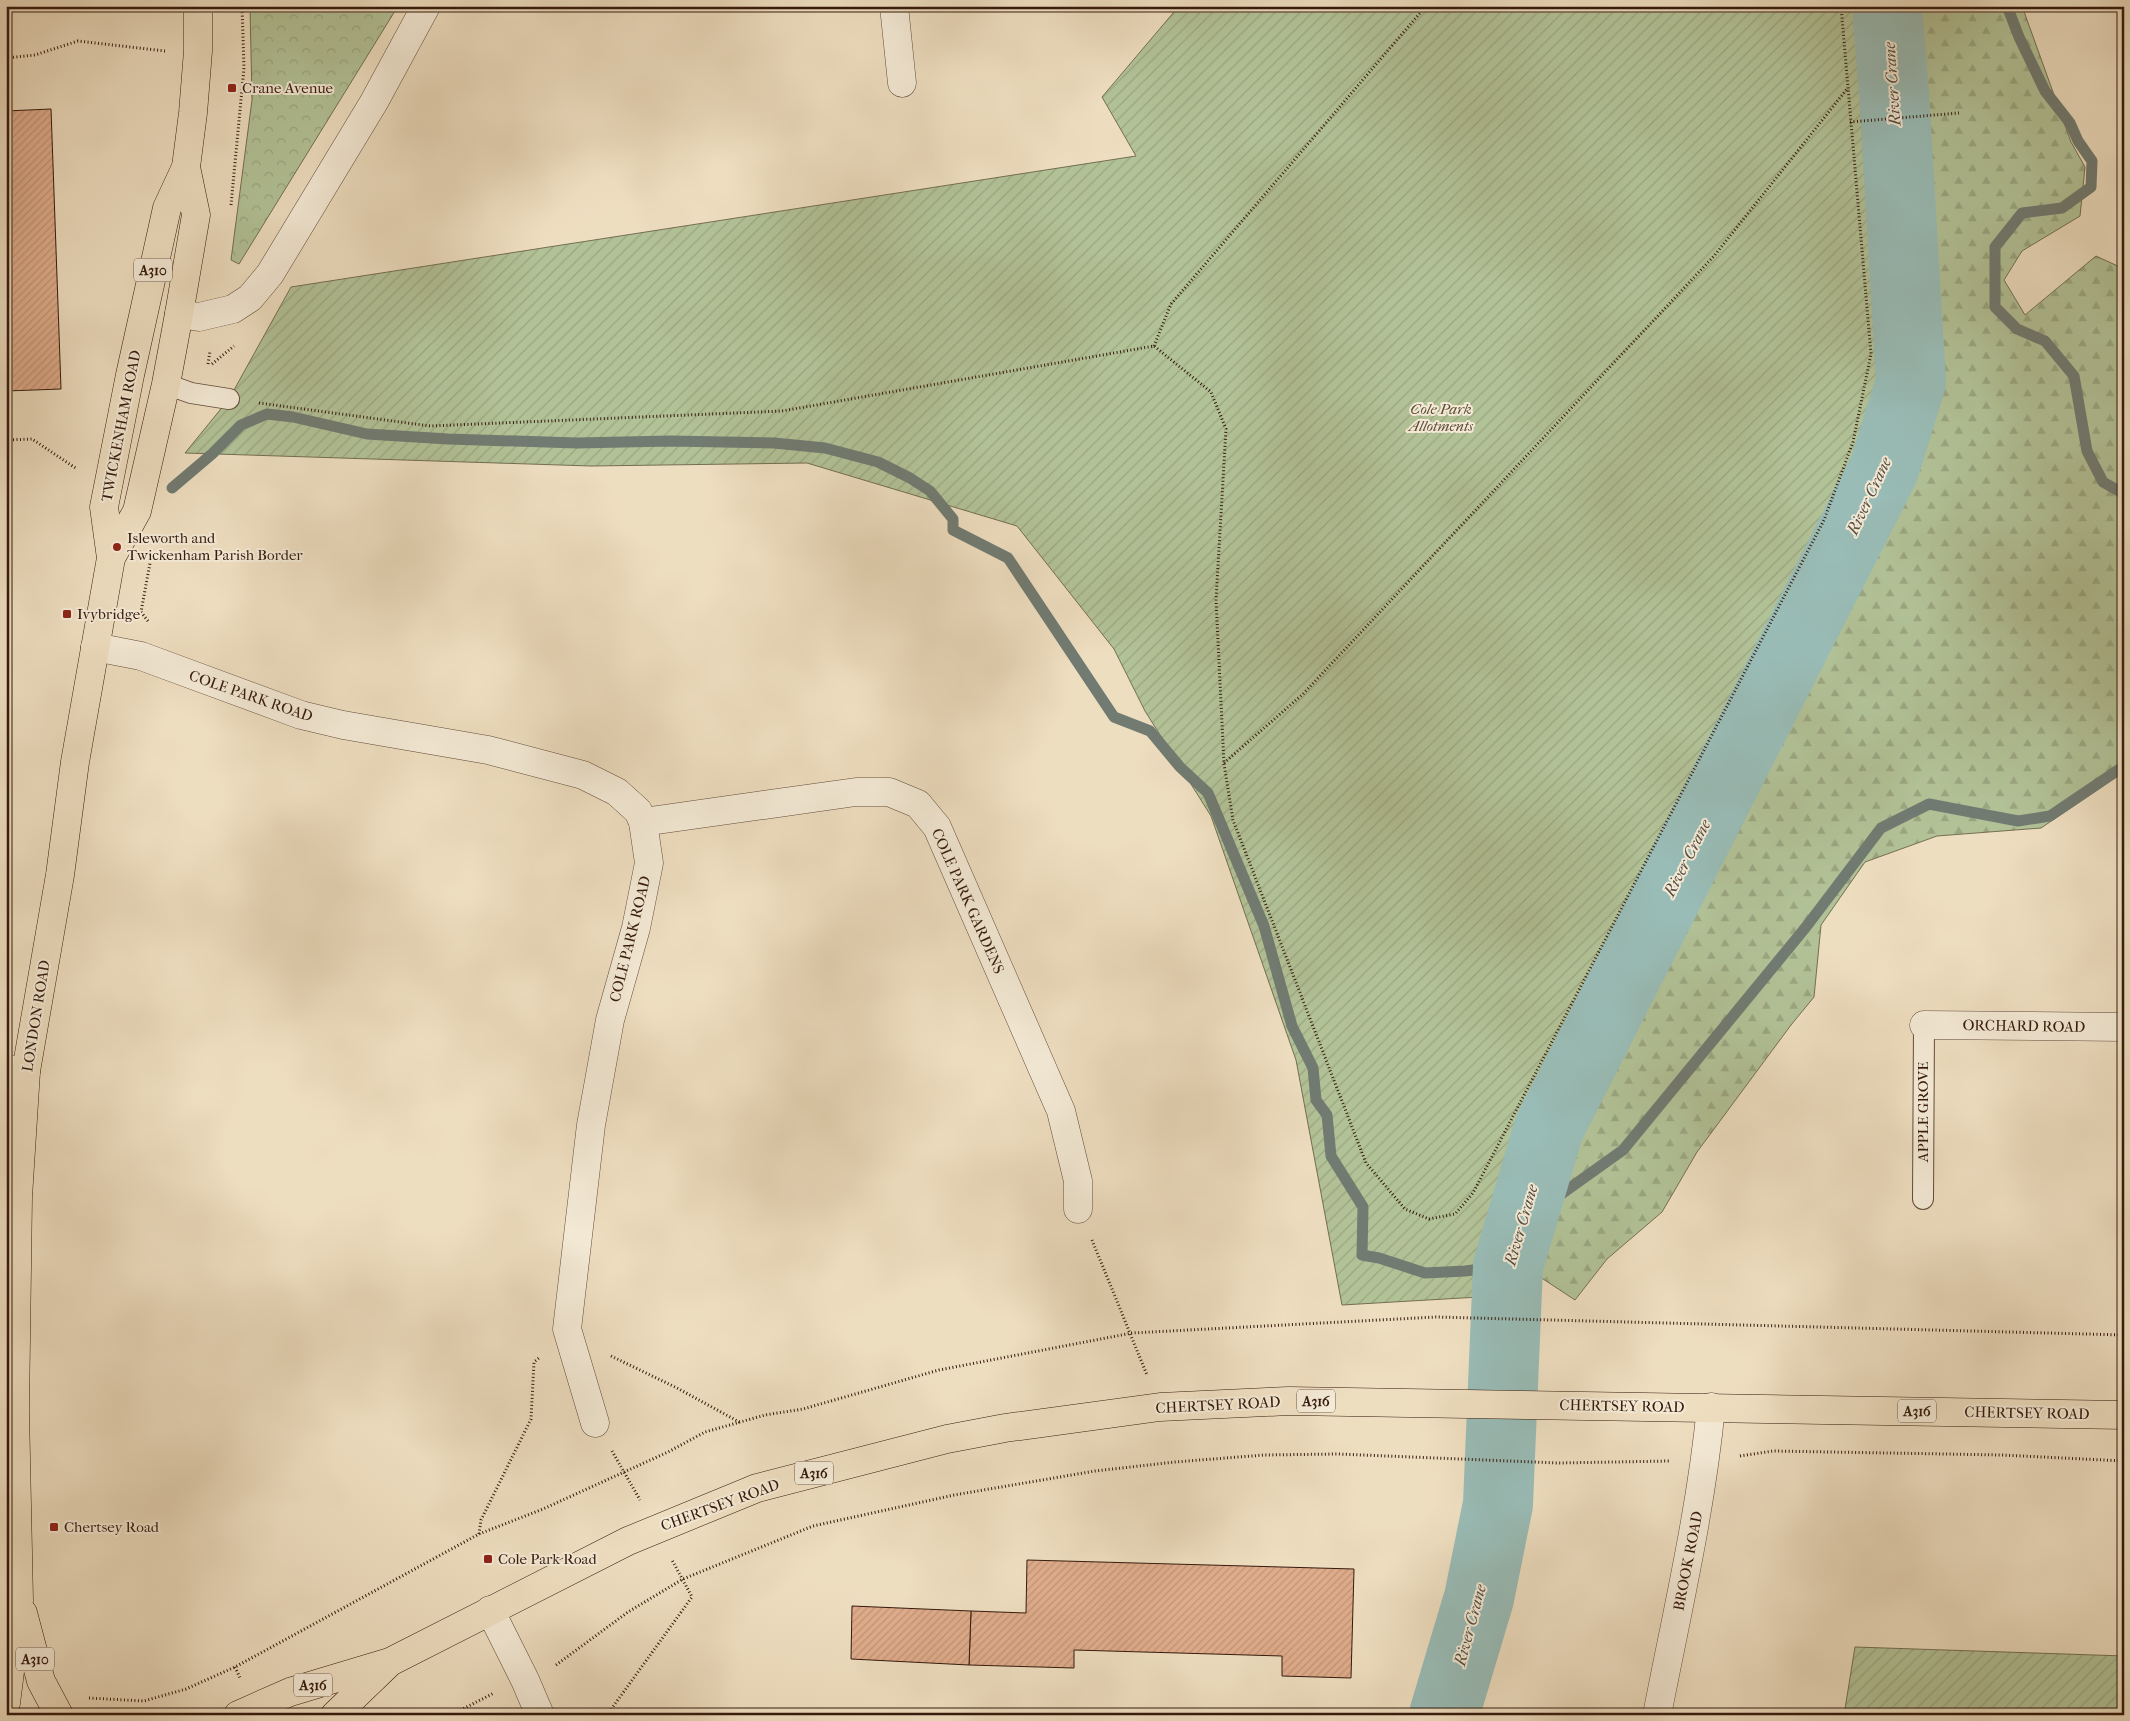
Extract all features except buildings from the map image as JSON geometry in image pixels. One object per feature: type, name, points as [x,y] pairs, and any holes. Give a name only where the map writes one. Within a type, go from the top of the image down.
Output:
[{"type":"main road","name":"TWICKENHAM ROAD","points":[[111,558],[104,506],[130,375],[167,208],[186,167],[193,119],[198,51],[198,6]]},
{"type":"main road","name":"TWICKENHAM ROAD","points":[[111,558],[137,511],[166,384],[196,215],[186,167]]},
{"type":"main road","name":"LONDON ROAD","points":[[6,1703],[19,1600],[15,1411],[18,1236],[16,1070],[60,875],[75,762],[111,558]]},
{"type":"main road","name":"CHERTSEY ROAD","points":[[238,1715],[290,1692],[390,1662],[628,1541],[757,1488],[947,1439],[1063,1419],[1160,1407],[1289,1401],[2124,1415]]},
{"type":"main road","name":"LONDON ROAD","points":[[19,1600],[41,1681],[59,1715]]},
{"type":"main road","name":"CHERTSEY ROAD","points":[[334,1715],[390,1662]]},
{"type":"street","points":[[179,314],[199,317],[233,309],[250,298],[270,274],[374,102],[426,6]]},
{"type":"street","points":[[894,6],[902,83]]},
{"type":"street","name":"COLE PARK ROAD","points":[[95,647],[141,656],[301,716],[488,750],[583,774],[617,792],[638,811],[643,822],[649,863],[636,928],[610,1020],[591,1125],[567,1329],[594,1423]]},
{"type":"street","name":"COLE PARK GARDENS","points":[[643,822],[856,792],[889,792],[918,804],[937,827],[1060,1111],[1078,1181],[1078,1209]]},
{"type":"street","name":"ORCHARD ROAD","points":[[1924,1025],[2124,1027]]},
{"type":"street","name":"BROOK ROAD","points":[[1657,1715],[1700,1502],[1711,1407]]},
{"type":"street","points":[[490,1610],[525,1680],[540,1715]]},
{"type":"lane","points":[[166,384],[191,393],[229,399]]},
{"type":"lane","name":"APPLE GROVE","points":[[1923,1199],[1924,1025]]},
{"type":"path","points":[[230,212],[244,68],[242,6]]},
{"type":"path","points":[[1154,346],[1171,304],[1426,6]]},
{"type":"path","points":[[229,399],[430,426],[782,411],[1154,346],[1211,392],[1226,429],[1216,600],[1224,764],[1233,820],[1366,1163],[1405,1209],[1429,1219],[1455,1214],[1473,1192],[1824,520],[1854,442],[1871,354],[1841,6]]},
{"type":"path","points":[[6,58],[34,55],[78,41],[155,50],[198,51]]},
{"type":"path","points":[[1224,764],[1303,694],[1714,256],[1848,88]]},
{"type":"path","points":[[1850,122],[1959,112]]},
{"type":"path","points":[[208,368],[210,347]]},
{"type":"path","points":[[6,440],[32,439],[79,470]]},
{"type":"path","points":[[146,619],[141,612],[150,559]]},
{"type":"path","points":[[1078,1209],[1132,1333],[1160,1407]]},
{"type":"path","points":[[82,1698],[144,1701],[186,1689],[235,1668],[479,1534],[543,1509],[668,1452],[690,1438],[705,1432],[765,1415],[803,1408],[939,1370],[1132,1333],[1436,1317],[2124,1335]]},
{"type":"path","points":[[479,1534],[481,1520],[531,1419],[534,1362],[568,1335],[677,1388],[742,1423]]},
{"type":"path","points":[[549,1670],[628,1612],[683,1580],[813,1526],[954,1495],[1095,1471],[1264,1455],[1338,1454],[1472,1461],[1558,1463],[1706,1460],[1773,1451],[2002,1455],[2124,1461]]},
{"type":"path","points":[[615,1456],[641,1503]]},
{"type":"path","points":[[607,1715],[692,1597],[676,1568]]},
{"type":"path","points":[[451,1715],[497,1692]]},
{"type":"green space","points":[[250,6],[398,6],[239,264],[231,260],[252,100]]},
{"type":"green space","name":"Cole Park Allotments","points":[[1179,6],[1865,6],[1876,85],[1888,232],[1893,359],[1868,463],[1813,574],[1741,702],[1614,950],[1528,1128],[1479,1297],[1342,1305],[1296,1060],[1211,816],[1145,711],[1114,649],[1017,526],[807,463],[591,466],[185,453],[229,399],[291,287],[1136,156],[1102,97]]},
{"type":"green space","points":[[1906,6],[2022,6],[2071,142],[2085,167],[2080,216],[2022,251],[2004,280],[2025,315],[2096,256],[2124,269],[2124,772],[2041,828],[1937,836],[1865,862],[1821,925],[1814,997],[1697,1152],[1662,1212],[1607,1259],[1575,1300],[1493,1246],[1528,1128],[1700,875],[1869,553],[1910,439],[1940,402],[1916,96]]},
{"type":"green space","points":[[1855,1647],[2124,1656],[2124,1715],[1844,1715]]},
{"type":"waterway","name":"River Crane","points":[[1444,1715],[1479,1598],[1498,1504],[1508,1266],[1549,1128],[1884,469],[1911,382],[1887,6]]},
{"type":"waterway","points":[[2007,6],[2019,37],[2045,91],[2070,123],[2078,141],[2092,161],[2091,187],[2062,208],[2022,213],[1995,247],[1995,307],[2017,329],[2045,341],[2074,376],[2087,451],[2103,482],[2124,494]]},
{"type":"waterway","points":[[172,488],[212,454],[241,425],[267,414],[293,417],[367,434],[448,439],[577,443],[670,441],[774,443],[825,448],[878,462],[910,478],[930,491],[953,519],[953,530],[1008,558],[1114,717],[1150,731],[1180,767],[1208,793],[1264,926],[1292,1026],[1313,1068],[1316,1100],[1327,1115],[1331,1156],[1363,1207],[1362,1255],[1379,1258],[1425,1273],[1508,1266]]},
{"type":"waterway","points":[[1526,1204],[1560,1195],[1623,1150],[1806,927],[1881,828],[1929,804],[2018,821],[2050,816],[2124,766]]},
{"type":"place","name":"Crane Avenue","points":[[232,88]]},
{"type":"place","name":"Isleworth and Twickenham Parish Border","points":[[117,547]]},
{"type":"place","name":"Ivybridge","points":[[67,614]]},
{"type":"place","name":"Chertsey Road","points":[[54,1527]]},
{"type":"place","name":"Cole Park Road","points":[[488,1559]]}]
